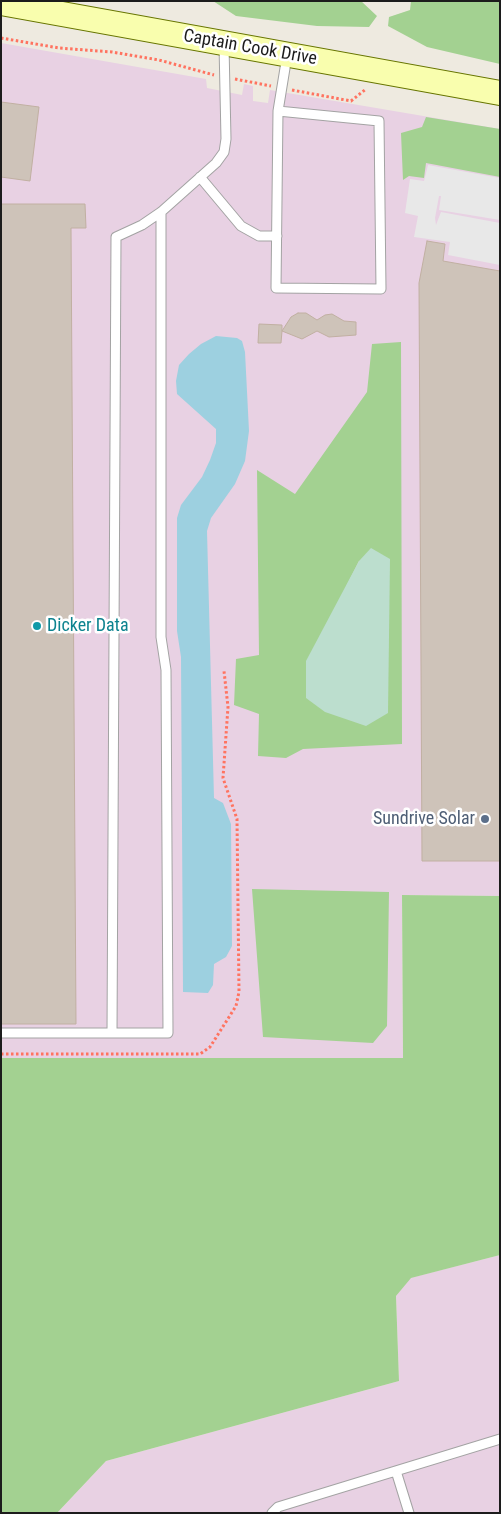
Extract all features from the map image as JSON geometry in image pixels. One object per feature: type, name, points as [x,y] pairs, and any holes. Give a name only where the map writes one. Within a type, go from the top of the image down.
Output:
[{"type":"main road","name":"Captain Cook Drive","points":[[1,3],[500,92]]},
{"type":"lane","points":[[112,1033],[116,237],[142,225],[160,212],[216,163],[224,152],[226,139],[224,43]]},
{"type":"lane","points":[[278,111],[379,121],[381,289],[276,288],[278,111],[287,54]]},
{"type":"lane","points":[[200,177],[241,226],[258,236],[276,236]]},
{"type":"lane","points":[[1,1033],[168,1033],[166,670],[161,637],[160,212]]},
{"type":"lane","points":[[272,1513],[278,1507],[500,1439]]},
{"type":"lane","points":[[396,1471],[409,1513]]},
{"type":"path","points":[[1,38],[59,48],[112,52],[225,77],[352,100],[387,72]]},
{"type":"path","points":[[1,1054],[200,1054],[210,1047],[236,1006],[239,992],[238,819],[223,778],[228,707],[224,671]]},
{"type":"shaded area","points":[[1,43],[206,79],[207,88],[242,95],[244,84],[253,86],[253,101],[268,103],[270,90],[500,129],[500,896],[402,895],[403,1058],[1,1058]]},
{"type":"shaded area","points":[[428,165],[500,178],[500,220],[439,210],[441,196],[439,196],[435,218],[436,225],[441,212],[500,223],[500,265],[448,255],[450,242],[414,237],[418,216],[405,213],[410,179],[424,181]]},
{"type":"shaded area","points":[[500,1255],[500,1513],[57,1513],[106,1461],[399,1381],[396,1296],[410,1278]]},
{"type":"green space","points":[[213,1],[361,1],[377,16],[369,27],[317,26],[236,16]]},
{"type":"green space","points":[[411,1],[500,1],[500,64],[427,47],[388,26],[389,17],[410,10]]},
{"type":"green space","points":[[426,117],[500,129],[500,177],[426,163],[424,178],[409,176],[403,180],[401,133],[422,127]]},
{"type":"green space","points":[[401,342],[402,744],[303,749],[286,758],[258,756],[259,714],[234,705],[236,659],[259,655],[257,470],[295,494],[367,392],[372,344]],"holes":[[[390,559],[342,595],[359,561]]]},
{"type":"green space","points":[[371,548],[390,559],[388,713],[366,726],[325,712],[306,698],[306,661],[359,561]]},
{"type":"green space","points":[[252,889],[389,892],[387,1026],[373,1043],[263,1037]]},
{"type":"green space","points":[[402,895],[500,896],[500,1255],[411,1278],[396,1296],[399,1381],[106,1461],[57,1513],[1,1513],[1,1058],[403,1058]]},
{"type":"water","points":[[216,336],[237,338],[242,341],[245,352],[249,431],[245,461],[235,484],[211,518],[207,531],[214,798],[223,803],[231,824],[232,946],[226,957],[214,964],[213,985],[208,993],[183,992],[181,657],[177,631],[177,518],[181,505],[202,477],[210,460],[216,443],[216,429],[177,394],[176,381],[179,365],[201,344]]},
{"type":"building","points":[[1,102],[39,107],[30,181],[1,177]]},
{"type":"building","name":"Dicker Data","points":[[1,204],[85,204],[86,228],[71,228],[76,1024],[1,1024]]},
{"type":"building","points":[[427,241],[445,244],[443,261],[500,271],[500,861],[422,861],[419,283]]},
{"type":"building","points":[[298,313],[306,313],[317,320],[325,315],[332,314],[344,321],[356,322],[356,335],[329,337],[317,331],[302,339],[282,331],[291,317]]},
{"type":"building","points":[[259,324],[282,325],[281,343],[258,343]]},
{"type":"place","name":"Dicker Data","points":[[37,626]]},
{"type":"place","name":"Sundrive Solar","points":[[485,819]]}]
